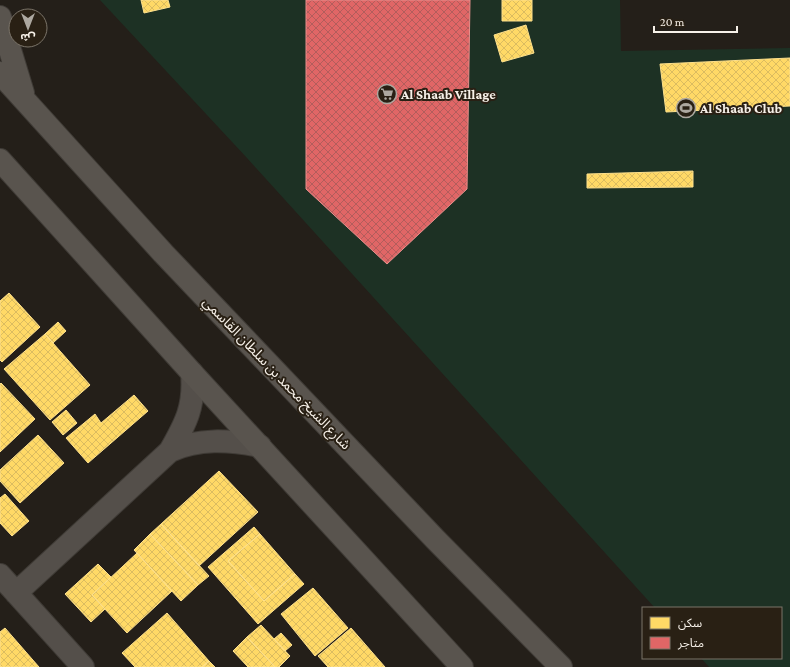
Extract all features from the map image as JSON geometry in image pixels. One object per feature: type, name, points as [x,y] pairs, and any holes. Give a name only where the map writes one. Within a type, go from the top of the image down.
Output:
[{"type":"main road","points":[[0,18],[24,98]]},
{"type":"main road","name":"شارع الشيخ محمد بن سلطان القاسمي","points":[[0,73],[163,253],[430,533],[561,667]]},
{"type":"main road","points":[[0,160],[192,373],[462,667]]},
{"type":"street","points":[[16,593],[170,451],[189,414],[193,387],[192,373]]},
{"type":"street","points":[[170,451],[184,445],[214,441],[260,446]]},
{"type":"street","points":[[0,575],[84,667]]},
{"type":"green space","points":[[100,0],[620,0],[621,51],[790,48],[790,667],[709,667],[702,659],[782,659],[782,607],[654,607],[247,158]]},
{"type":"building: سكن","points":[[141,0],[168,0],[170,7],[144,13]]},
{"type":"building: سكن","points":[[502,0],[532,0],[532,21],[502,21]]},
{"type":"building: سكن","points":[[526,25],[534,53],[502,62],[494,35]]},
{"type":"building: سكن","points":[[790,58],[790,106],[666,112],[660,64]]},
{"type":"building: سكن","points":[[693,171],[693,187],[587,188],[587,174]]},
{"type":"building: سكن","points":[[9,293],[40,327],[2,362],[0,360],[0,301]]},
{"type":"building: سكن","points":[[58,322],[66,331],[53,343],[45,334]]},
{"type":"building: سكن","points":[[45,334],[90,385],[50,420],[4,369]]},
{"type":"building: سكن","points":[[1,383],[35,419],[0,452],[0,384]]},
{"type":"building: سكن","points":[[134,395],[148,411],[88,463],[66,438],[95,414],[101,423]]},
{"type":"building: سكن","points":[[66,410],[77,423],[63,435],[52,422]]},
{"type":"building: سكن","points":[[38,435],[64,463],[20,503],[0,481],[0,470]]},
{"type":"building: سكن","points":[[219,471],[258,512],[199,566],[161,524]]},
{"type":"building: سكن","points":[[5,494],[29,521],[12,536],[0,523],[0,498]]},
{"type":"building: سكن","points":[[161,524],[209,576],[198,585],[150,534]]},
{"type":"building: سكن","points":[[254,527],[260,534],[228,561],[264,601],[295,574],[304,584],[258,624],[208,567]]},
{"type":"building: سكن","points":[[150,534],[198,585],[181,601],[134,550]]},
{"type":"building: سكن","points":[[260,534],[295,574],[264,601],[228,561]]},
{"type":"building: سكن","points":[[137,553],[172,591],[127,633],[92,595]]},
{"type":"building: سكن","points":[[98,564],[111,577],[92,595],[105,609],[91,622],[65,594]]},
{"type":"building: سكن","points":[[313,588],[348,628],[315,656],[281,614]]},
{"type":"building: سكن","points":[[167,613],[209,661],[202,667],[135,667],[122,653]]},
{"type":"building: سكن","points":[[261,625],[290,656],[279,667],[275,667],[247,637]]},
{"type":"building: سكن","points":[[5,628],[39,667],[0,667],[0,632]]},
{"type":"building: سكن","points":[[351,628],[385,667],[328,667],[318,656]]},
{"type":"building: سكن","points":[[281,633],[292,645],[285,651],[274,639]]},
{"type":"building: سكن","points":[[247,637],[275,667],[248,667],[233,651]]},
{"type":"building: سكن","points":[[209,661],[215,667],[202,667]]},
{"type":"building: متاجر","name":"Al Shaab Village","points":[[306,0],[470,0],[467,189],[387,264],[306,189]]},
{"type":"place","name":"Al Shaab Village","points":[[387,94]]},
{"type":"place","name":"Al Shaab Club","points":[[686,108]]}]
